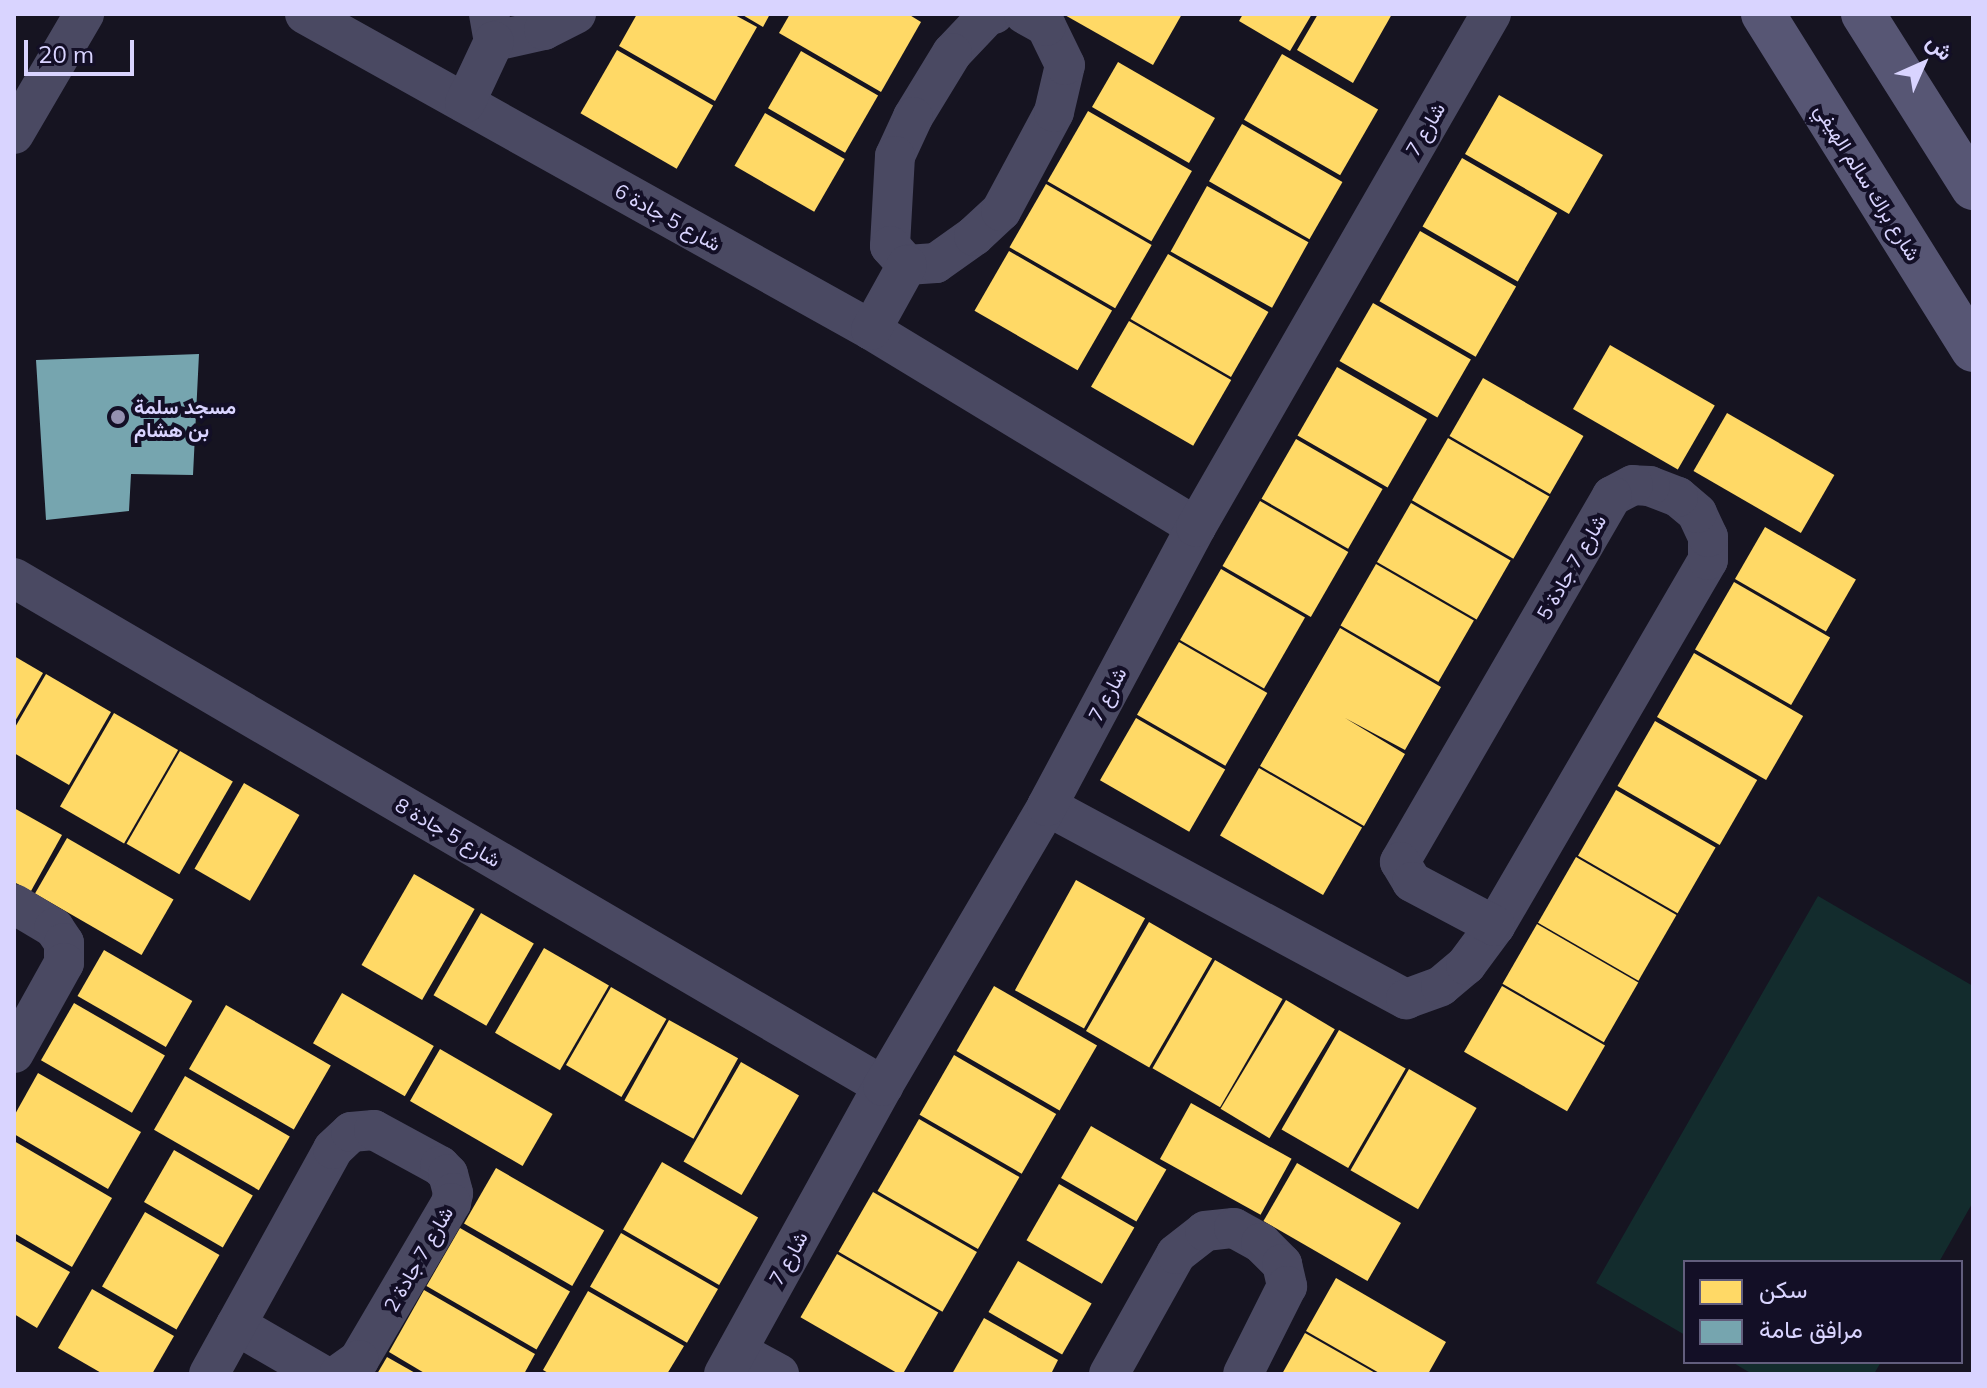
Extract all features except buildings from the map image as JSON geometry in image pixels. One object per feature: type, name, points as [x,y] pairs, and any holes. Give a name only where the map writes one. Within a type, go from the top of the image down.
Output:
[{"type":"main road","name":"شارع براك سالم الهيفي","points":[[1763,14],[1973,350]]},
{"type":"main road","points":[[1863,14],[1973,188]]},
{"type":"street","points":[[14,134],[84,14]]},
{"type":"street","name":"شارع 5 جادة 6","points":[[305,14],[871,330],[1196,527]]},
{"type":"street","points":[[465,103],[492,27],[544,30],[576,14]]},
{"type":"street","points":[[907,265],[890,246],[895,156],[913,117],[952,53],[988,15],[994,14]]},
{"type":"street","points":[[907,265],[936,263],[974,236],[1001,211],[1054,112],[1065,65],[1046,26],[1024,14]]},
{"type":"street","name":"شارع 7","points":[[730,1362],[883,1086],[1047,806],[1196,527],[1491,14]]},
{"type":"street","points":[[871,330],[907,265]]},
{"type":"street","name":"شارع 7 جادة 5","points":[[1047,806],[1406,999],[1441,986],[1466,965],[1495,926],[1708,560],[1708,537],[1697,513],[1678,497],[1650,486],[1633,485],[1612,496],[1400,862],[1412,882],[1495,926]]},
{"type":"street","name":"شارع 5 جادة 8","points":[[14,578],[883,1086]]},
{"type":"street","points":[[14,904],[54,928],[64,943],[64,963],[14,1053]]},
{"type":"street","name":"شارع 7 جادة 2","points":[[209,1374],[333,1149],[351,1132],[374,1130],[440,1166],[448,1174],[453,1193],[451,1203],[359,1360],[339,1374]]},
{"type":"street","points":[[1109,1374],[1176,1254],[1205,1231],[1234,1228],[1261,1243],[1282,1264],[1287,1286],[1243,1374]]},
{"type":"street","points":[[236,1325],[321,1374]]},
{"type":"street","points":[[730,1362],[779,1374]]},
{"type":"green space","points":[[1818,896],[1973,986],[1973,1202],[1940,1260],[1683,1260],[1683,1334],[1596,1283]]},
{"type":"green space","points":[[1735,1364],[1880,1364],[1874,1374],[1752,1374]]},
{"type":"place","name":"مسجد سلمة بن هشام","points":[[118,417]]}]
